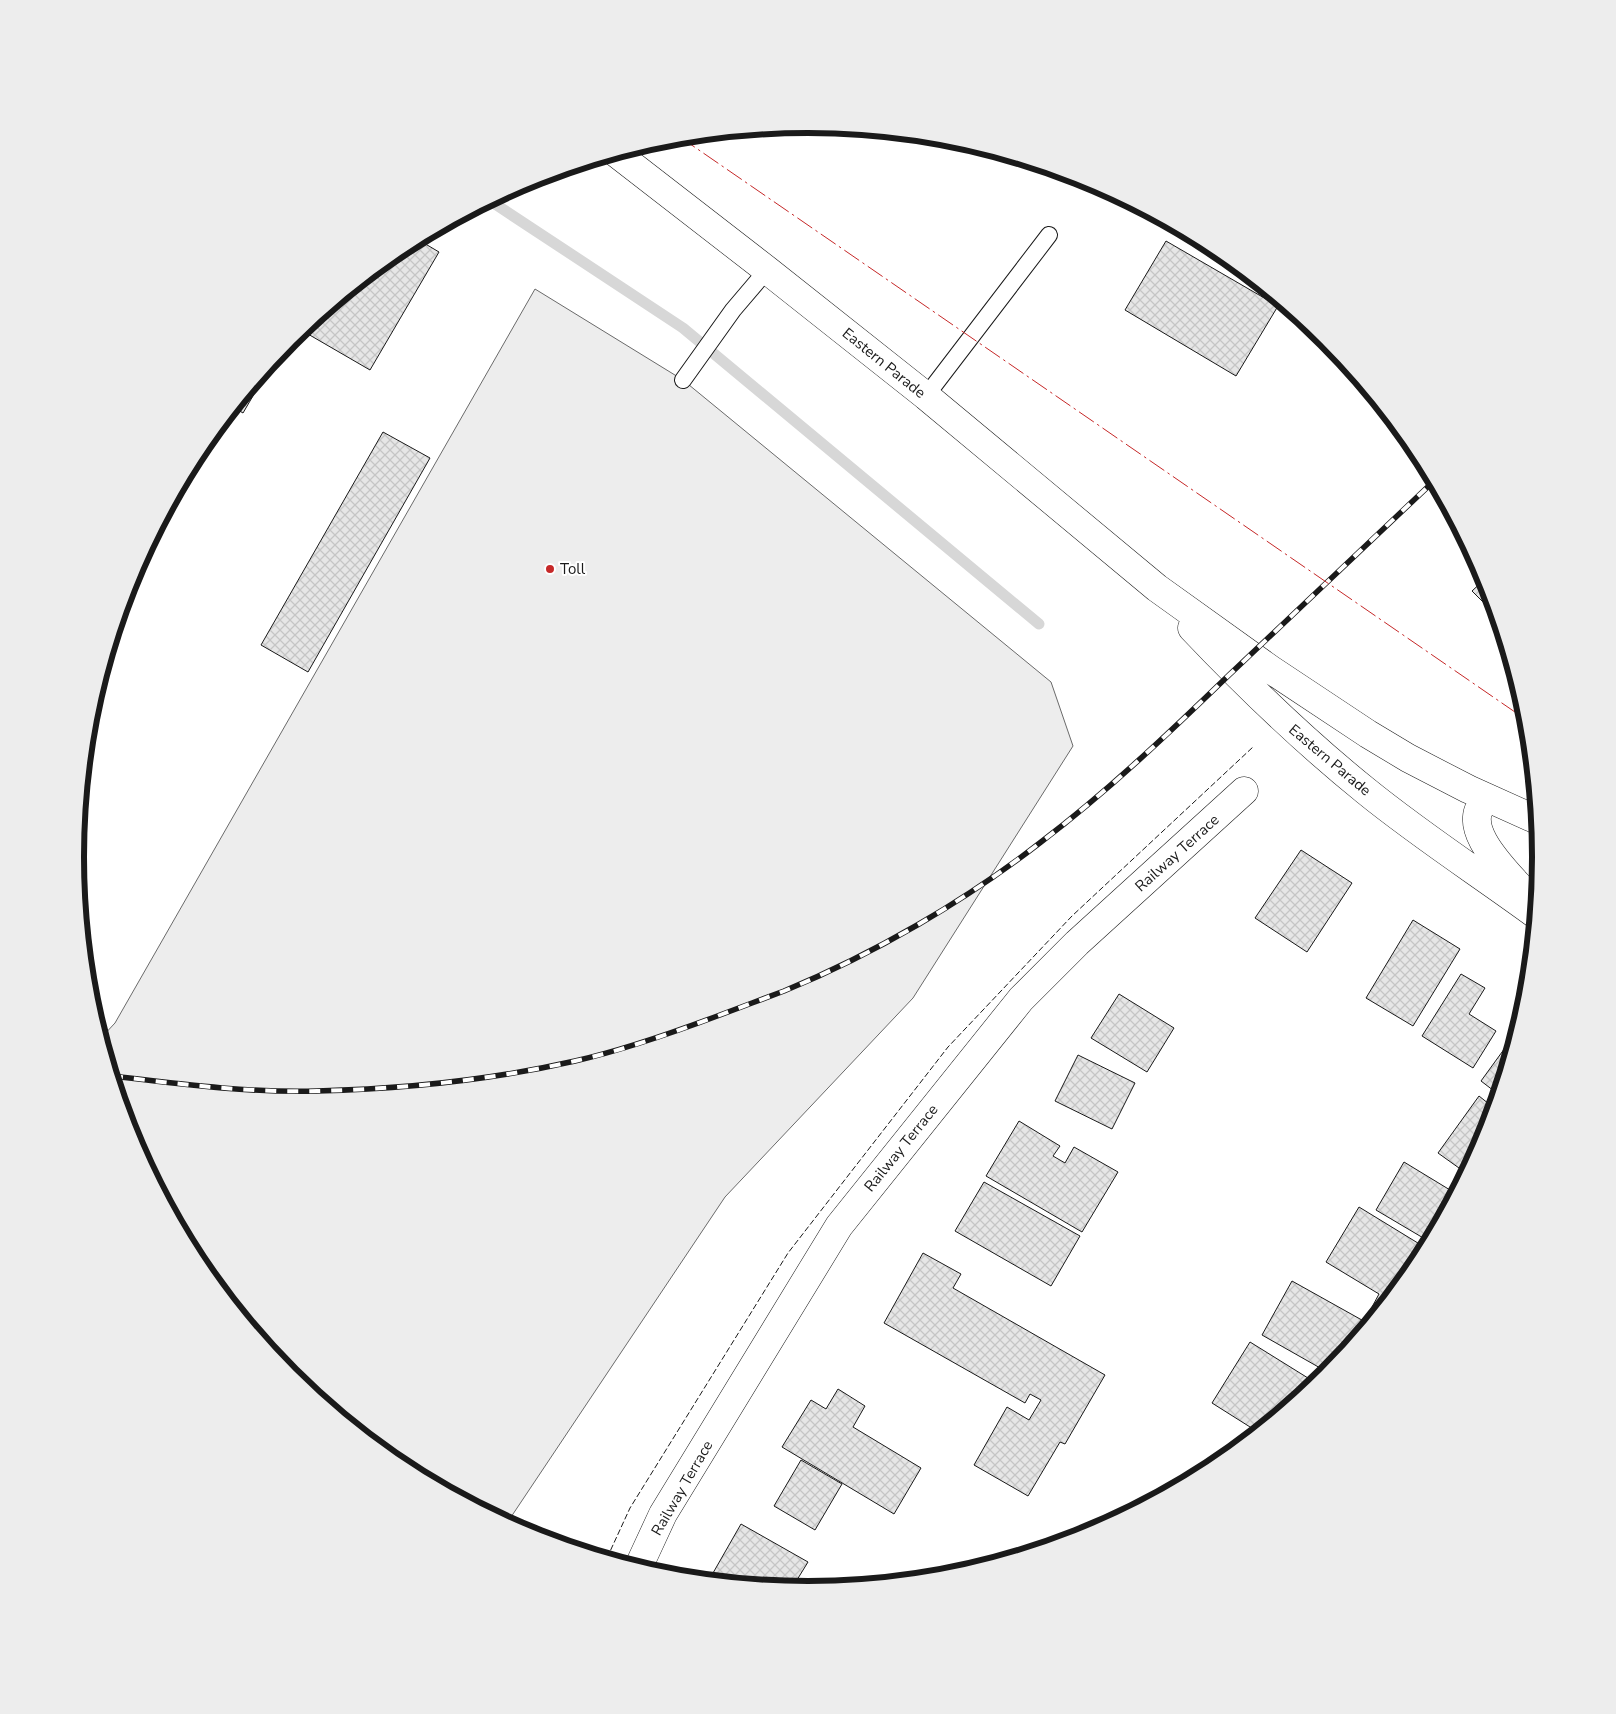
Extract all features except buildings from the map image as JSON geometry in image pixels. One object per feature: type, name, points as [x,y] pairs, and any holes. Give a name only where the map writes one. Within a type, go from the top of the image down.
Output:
[{"type":"main road","name":"Eastern Parade","points":[[621,157],[926,396],[1148,581],[1270,669],[1368,734],[1408,758],[1488,799],[1531,817]]},
{"type":"main road","name":"Eastern Parade","points":[[1148,581],[1233,672],[1292,728],[1367,792],[1530,911]]},
{"type":"main road","name":"Railway Terrace","points":[[641,1561],[664,1514],[839,1226],[1021,999],[1077,943],[1244,791]]},
{"type":"main road","points":[[1488,799],[1482,806],[1477,820],[1479,835],[1492,854],[1531,900]]},
{"type":"lane","points":[[926,396],[1049,234]]},
{"type":"lane","points":[[684,380],[733,310],[767,270]]},
{"type":"shaded area","points":[[535,289],[683,380],[1051,682],[1073,746],[913,998],[725,1197],[511,1517],[446,1484],[367,1432],[330,1402],[296,1369],[263,1335],[233,1298],[181,1219],[158,1177],[139,1134],[122,1090],[106,1033],[115,1023]]},
{"type":"waterway","points":[[495,204],[683,328],[1039,624]]},
{"type":"railway","points":[[118,1077],[266,1091],[382,1088],[479,1078],[543,1068],[593,1057],[630,1046],[720,1015],[818,976],[918,925],[1012,864],[1066,823],[1161,740],[1429,486]]},
{"type":"fence","points":[[609,1553],[630,1508],[788,1253],[948,1047],[1072,916],[1253,747]]},
{"type":"power","points":[[689,143],[1518,714]]},
{"type":"place","name":"Toll","points":[[550,569]]}]
